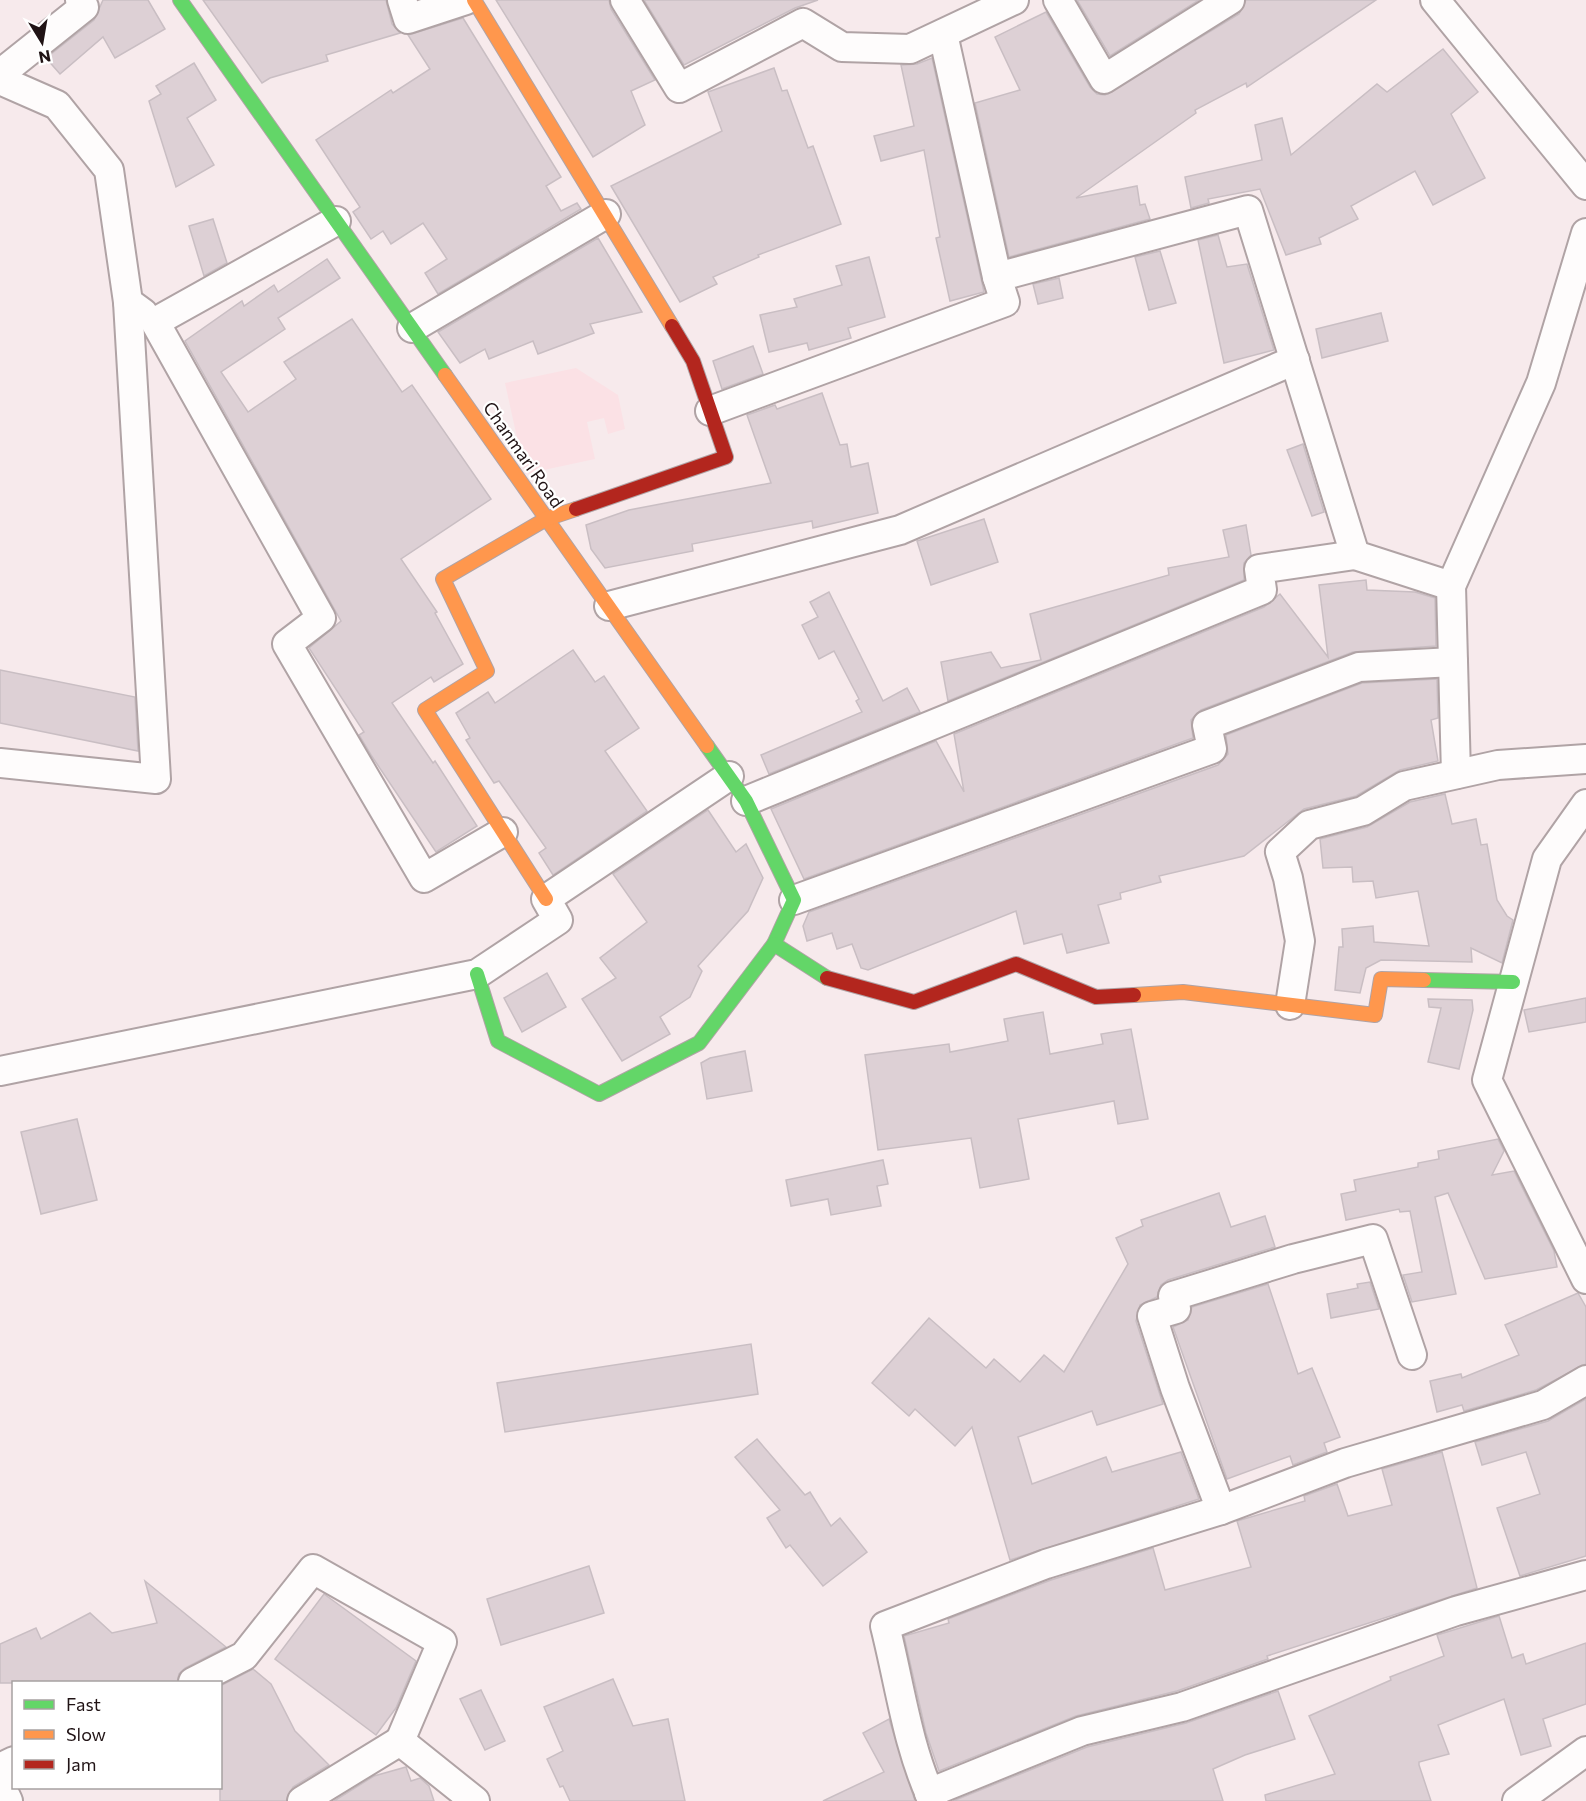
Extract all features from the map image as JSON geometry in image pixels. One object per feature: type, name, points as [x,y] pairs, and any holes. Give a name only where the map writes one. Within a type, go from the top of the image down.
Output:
[{"type":"street","points":[[0,74],[84,7],[80,0]]},
{"type":"street","name":"Chanmari Road","points":[[180,0],[729,776],[746,801],[794,900]]},
{"type":"street","points":[[402,0],[408,18],[466,0]]},
{"type":"street","points":[[0,1071],[477,974],[558,920],[425,710],[487,670],[443,579],[546,519],[726,457],[693,361],[606,214],[474,0]]},
{"type":"street","points":[[625,0],[679,88],[803,23],[842,47],[910,49],[943,34],[979,8],[1014,0]]},
{"type":"street","points":[[1058,0],[1104,79],[1230,0]]},
{"type":"street","points":[[1435,0],[1586,184]]},
{"type":"street","points":[[710,411],[1005,302],[997,277],[943,34]]},
{"type":"street","points":[[0,80],[57,105],[109,170],[128,302],[156,779],[0,764]]},
{"type":"street","points":[[997,277],[1248,210],[1355,555]]},
{"type":"street","points":[[412,328],[606,214]]},
{"type":"street","points":[[155,322],[336,221]]},
{"type":"street","points":[[1456,774],[1451,586],[1541,383],[1586,233]]},
{"type":"street","points":[[128,302],[155,322],[321,618],[287,645],[424,878],[503,832]]},
{"type":"street","points":[[609,606],[900,530],[1294,360]]},
{"type":"street","points":[[746,801],[1262,591],[1259,570],[1355,555],[1451,586]]},
{"type":"street","points":[[477,974],[498,1041],[599,1094],[699,1043],[774,944],[794,900],[1212,749],[1207,725],[1359,667],[1453,662]]},
{"type":"street","points":[[1290,1005],[1300,940],[1288,878],[1280,852],[1309,825],[1364,811],[1404,786],[1498,765],[1586,759]]},
{"type":"street","points":[[546,899],[729,776]]},
{"type":"street","points":[[1586,804],[1547,859],[1487,1080],[1586,1279]]},
{"type":"street","points":[[774,944],[824,977],[914,1002],[1016,964],[1096,996],[1183,992],[1375,1015],[1381,979],[1513,982]]},
{"type":"street","points":[[1221,1510],[1175,1388],[1152,1316],[1176,1309],[1173,1296],[1293,1259],[1373,1239],[1412,1355]]},
{"type":"street","points":[[1586,1380],[1543,1405],[1345,1462],[1221,1510],[1046,1564],[885,1626],[908,1731],[923,1781],[931,1797],[1082,1731],[1182,1707],[1456,1611],[1586,1575]]},
{"type":"street","points":[[197,1681],[244,1656],[313,1569],[442,1642],[400,1741],[302,1801]]},
{"type":"street","points":[[400,1741],[475,1801]]},
{"type":"street","points":[[1517,1801],[1586,1751]]},
{"type":"street","points":[[0,1784],[8,1801]]},
{"type":"shaded area","points":[[576,368],[618,395],[625,429],[608,434],[604,418],[587,422],[595,459],[525,474],[505,383]]},
{"type":"building","points":[[103,0],[148,0],[165,29],[115,58],[103,37],[60,74],[46,58],[94,20]]},
{"type":"building","points":[[203,0],[386,0],[392,24],[400,33],[326,55],[328,61],[270,78],[262,83]]},
{"type":"building","points":[[496,0],[609,0],[611,9],[655,80],[631,91],[645,125],[593,157]]},
{"type":"building","points":[[644,0],[818,0],[795,8],[684,65]]},
{"type":"building","points":[[1077,0],[1199,0],[1110,56]]},
{"type":"building","points":[[1246,0],[1376,0],[1247,87],[1246,83],[1195,110],[1196,113],[1076,198],[1137,186],[1140,205],[1145,204],[1150,219],[1009,257],[975,103],[1020,90],[995,37],[1046,12],[1090,87],[1097,94],[1105,95],[1239,14]]},
{"type":"building","points":[[463,18],[561,177],[546,186],[561,211],[577,203],[581,209],[438,294],[425,273],[447,259],[423,223],[391,244],[383,231],[371,239],[353,212],[360,207],[316,140],[391,90],[393,93],[430,69],[408,35]]},
{"type":"building","points":[[1443,49],[1478,92],[1451,114],[1485,178],[1433,205],[1415,171],[1351,206],[1358,219],[1319,238],[1321,244],[1286,255],[1260,189],[1208,199],[1209,203],[1191,208],[1185,177],[1262,160],[1255,125],[1282,118],[1291,155],[1377,84],[1387,92]]},
{"type":"building","points":[[932,58],[984,292],[950,301],[936,238],[940,237],[924,150],[881,161],[874,136],[914,126],[901,65],[917,64]]},
{"type":"building","points":[[194,63],[216,100],[187,118],[214,165],[176,187],[149,101],[161,94],[156,86]]},
{"type":"building","points":[[774,68],[782,91],[787,90],[808,148],[813,146],[841,224],[758,255],[759,257],[713,277],[717,284],[680,302],[611,186],[722,131],[708,92]]},
{"type":"building","points":[[213,219],[227,263],[204,276],[189,226]]},
{"type":"building","points":[[1218,235],[1227,267],[1247,264],[1274,350],[1224,363],[1198,240]]},
{"type":"building","points":[[598,238],[642,312],[590,324],[594,333],[538,354],[533,341],[489,359],[485,349],[460,363],[438,332]]},
{"type":"building","points":[[1160,251],[1176,303],[1149,310],[1135,257]]},
{"type":"building","points":[[869,257],[885,317],[848,328],[851,338],[809,350],[807,343],[769,352],[760,315],[797,307],[794,299],[842,285],[836,266]]},
{"type":"building","points":[[327,259],[340,278],[278,318],[285,329],[221,372],[248,412],[296,379],[284,362],[352,319],[402,392],[412,385],[491,499],[401,559],[437,612],[435,613],[463,664],[434,682],[431,677],[392,703],[433,763],[435,761],[477,826],[436,852],[371,755],[359,735],[364,732],[309,648],[341,621],[185,341],[242,301],[244,306],[274,285],[278,292]]},
{"type":"building","points":[[1059,278],[1063,298],[1038,304],[1033,284]]},
{"type":"building","points":[[1381,313],[1388,341],[1322,358],[1316,329]]},
{"type":"building","points":[[753,346],[763,374],[722,389],[713,361]]},
{"type":"building","points":[[822,393],[840,445],[847,444],[851,467],[868,463],[878,513],[813,528],[812,521],[692,544],[693,551],[605,568],[591,549],[586,525],[629,510],[771,483],[747,415],[775,405],[777,409]]},
{"type":"building","points":[[1303,444],[1324,512],[1312,516],[1287,450]]},
{"type":"building","points":[[984,519],[998,562],[931,585],[917,541]]},
{"type":"building","points":[[1246,525],[1251,555],[1244,563],[1244,580],[948,701],[941,662],[991,652],[1001,668],[1041,660],[1030,614],[1169,575],[1168,568],[1229,557],[1223,530]]},
{"type":"building","points":[[1366,580],[1367,590],[1415,592],[1435,598],[1436,646],[1353,652],[1201,710],[1191,720],[1193,738],[804,879],[771,809],[936,741],[964,792],[954,734],[1264,607],[1280,594],[1328,657],[1319,585]]},
{"type":"building","points":[[829,592],[883,701],[907,688],[920,712],[769,774],[761,755],[862,712],[856,701],[859,699],[834,651],[819,659],[802,625],[818,617],[810,602]]},
{"type":"building","points":[[573,650],[595,682],[604,676],[639,728],[605,751],[647,811],[553,875],[539,853],[546,848],[499,781],[494,783],[466,740],[470,738],[456,713],[488,692],[495,703]]},
{"type":"building","points":[[0,670],[135,697],[138,751],[0,723]]},
{"type":"building","points":[[1437,679],[1438,718],[1431,720],[1438,761],[1400,770],[1356,796],[1304,809],[1244,856],[1159,876],[1161,882],[1120,893],[1121,899],[1098,905],[1109,943],[1067,953],[1062,934],[1024,944],[1016,911],[868,970],[861,968],[852,944],[837,949],[832,933],[807,941],[803,926],[809,912],[1218,765],[1228,754],[1226,735],[1362,683]]},
{"type":"building","points":[[1445,794],[1452,824],[1476,819],[1481,845],[1487,844],[1497,900],[1507,916],[1513,920],[1502,963],[1471,948],[1472,962],[1381,960],[1366,968],[1360,993],[1335,990],[1339,947],[1343,947],[1342,929],[1373,926],[1374,942],[1429,946],[1418,891],[1376,898],[1373,881],[1353,882],[1352,867],[1323,868],[1320,839],[1367,827],[1410,802]]},
{"type":"building","points":[[708,810],[736,852],[746,844],[763,878],[748,911],[698,966],[702,971],[690,997],[660,1017],[670,1034],[622,1061],[582,999],[616,978],[600,958],[647,922],[613,874]]},
{"type":"building","points":[[547,973],[566,1007],[522,1032],[504,998]]},
{"type":"building","points":[[1586,998],[1586,1022],[1529,1032],[1524,1010]]},
{"type":"building","points":[[1428,999],[1472,1000],[1473,1010],[1459,1069],[1428,1062],[1441,1008],[1429,1007]]},
{"type":"building","points":[[1043,1012],[1050,1054],[1103,1044],[1101,1034],[1131,1029],[1148,1119],[1118,1124],[1114,1101],[1018,1119],[1029,1179],[980,1188],[971,1138],[878,1150],[865,1055],[949,1044],[950,1052],[1008,1041],[1004,1019]]},
{"type":"building","points":[[745,1051],[752,1091],[707,1099],[701,1063],[710,1058]]},
{"type":"building","points":[[77,1119],[97,1200],[41,1214],[21,1132]]},
{"type":"building","points":[[1498,1139],[1504,1151],[1492,1175],[1514,1171],[1554,1251],[1557,1267],[1485,1279],[1448,1193],[1435,1197],[1456,1294],[1412,1302],[1403,1275],[1422,1272],[1410,1211],[1400,1212],[1399,1209],[1346,1220],[1341,1194],[1356,1191],[1354,1180],[1418,1167],[1418,1163],[1439,1159],[1438,1151]]},
{"type":"building","points":[[883,1160],[888,1184],[877,1186],[881,1206],[831,1215],[828,1199],[791,1206],[786,1180]]},
{"type":"building","points":[[1219,1193],[1231,1227],[1265,1216],[1275,1247],[1168,1280],[1161,1285],[1157,1297],[1140,1305],[1136,1321],[1163,1404],[1097,1425],[1092,1411],[1018,1437],[1032,1484],[1106,1457],[1112,1472],[1181,1452],[1199,1499],[1010,1560],[972,1427],[955,1446],[915,1409],[909,1416],[872,1383],[929,1318],[986,1368],[994,1359],[1020,1382],[1044,1355],[1064,1372],[1128,1264],[1116,1238],[1143,1226],[1141,1220]]},
{"type":"building","points":[[1370,1282],[1379,1309],[1331,1318],[1327,1294],[1358,1288],[1357,1284]]},
{"type":"building","points":[[1268,1284],[1298,1374],[1312,1368],[1340,1437],[1324,1443],[1327,1452],[1293,1465],[1290,1456],[1227,1479],[1173,1327],[1188,1320],[1192,1307]]},
{"type":"building","points":[[1578,1293],[1586,1307],[1586,1364],[1536,1390],[1464,1411],[1462,1405],[1437,1412],[1430,1381],[1461,1374],[1462,1378],[1519,1355],[1505,1325]]},
{"type":"building","points":[[751,1344],[758,1394],[505,1432],[497,1383]]},
{"type":"building","points":[[1586,1399],[1586,1556],[1520,1576],[1497,1508],[1540,1494],[1526,1452],[1482,1465],[1475,1442],[1548,1421]]},
{"type":"building","points":[[757,1439],[805,1495],[810,1492],[831,1526],[840,1518],[867,1552],[823,1586],[790,1545],[786,1548],[767,1518],[780,1510],[735,1457]]},
{"type":"building","points":[[1442,1452],[1477,1588],[1267,1656],[1268,1659],[1177,1691],[1076,1716],[939,1771],[926,1733],[904,1636],[949,1623],[948,1619],[1051,1580],[1153,1548],[1165,1590],[1251,1567],[1237,1521],[1305,1501],[1304,1496],[1337,1484],[1348,1516],[1392,1505],[1382,1469]]},
{"type":"building","points":[[589,1566],[604,1613],[501,1645],[487,1599]]},
{"type":"building","points":[[145,1581],[226,1647],[185,1668],[179,1674],[177,1681],[12,1681],[12,1683],[0,1683],[0,1644],[36,1628],[41,1639],[90,1613],[112,1633],[157,1623]]},
{"type":"building","points":[[324,1594],[416,1661],[396,1708],[376,1735],[275,1659]]},
{"type":"building","points":[[1499,1616],[1512,1658],[1523,1654],[1526,1664],[1586,1643],[1586,1704],[1543,1719],[1551,1746],[1521,1755],[1504,1699],[1438,1725],[1449,1754],[1419,1762],[1431,1801],[1266,1801],[1265,1795],[1335,1774],[1309,1716],[1391,1680],[1390,1677],[1444,1656],[1437,1635]]},
{"type":"building","points":[[253,1669],[271,1684],[295,1731],[329,1765],[293,1787],[286,1801],[220,1801],[222,1685]]},
{"type":"building","points":[[613,1679],[633,1726],[668,1719],[685,1801],[570,1801],[563,1786],[560,1787],[547,1759],[563,1751],[544,1707]]},
{"type":"building","points":[[481,1690],[505,1741],[485,1750],[460,1699]]},
{"type":"building","points":[[1278,1691],[1295,1739],[1245,1755],[1213,1769],[1223,1801],[953,1801],[1087,1747],[1186,1723]]},
{"type":"building","points":[[889,1719],[915,1801],[823,1801],[884,1772],[863,1733]]},
{"type":"building","points":[[406,1767],[411,1781],[420,1778],[429,1786],[434,1801],[334,1801],[374,1776]]},
{"type":"traffic: fast","points":[[180,0],[445,375]]},
{"type":"traffic: fast","points":[[707,746],[746,801],[794,900],[774,944]]},
{"type":"traffic: fast","points":[[477,974],[498,1041],[599,1094],[699,1043],[774,944],[827,978]]},
{"type":"traffic: fast","points":[[1424,980],[1513,982]]},
{"type":"traffic: slow","points":[[474,0],[672,326]]},
{"type":"traffic: slow","points":[[445,375],[707,746]]},
{"type":"traffic: slow","points":[[546,899],[425,710],[487,671],[443,579],[546,519],[576,509]]},
{"type":"traffic: slow","points":[[1134,995],[1183,992],[1375,1015],[1381,979],[1424,980]]},
{"type":"traffic: jam","points":[[576,509],[726,457],[693,361],[672,326]]},
{"type":"traffic: jam","points":[[827,978],[914,1002],[1016,964],[1096,997],[1134,995]]}]
